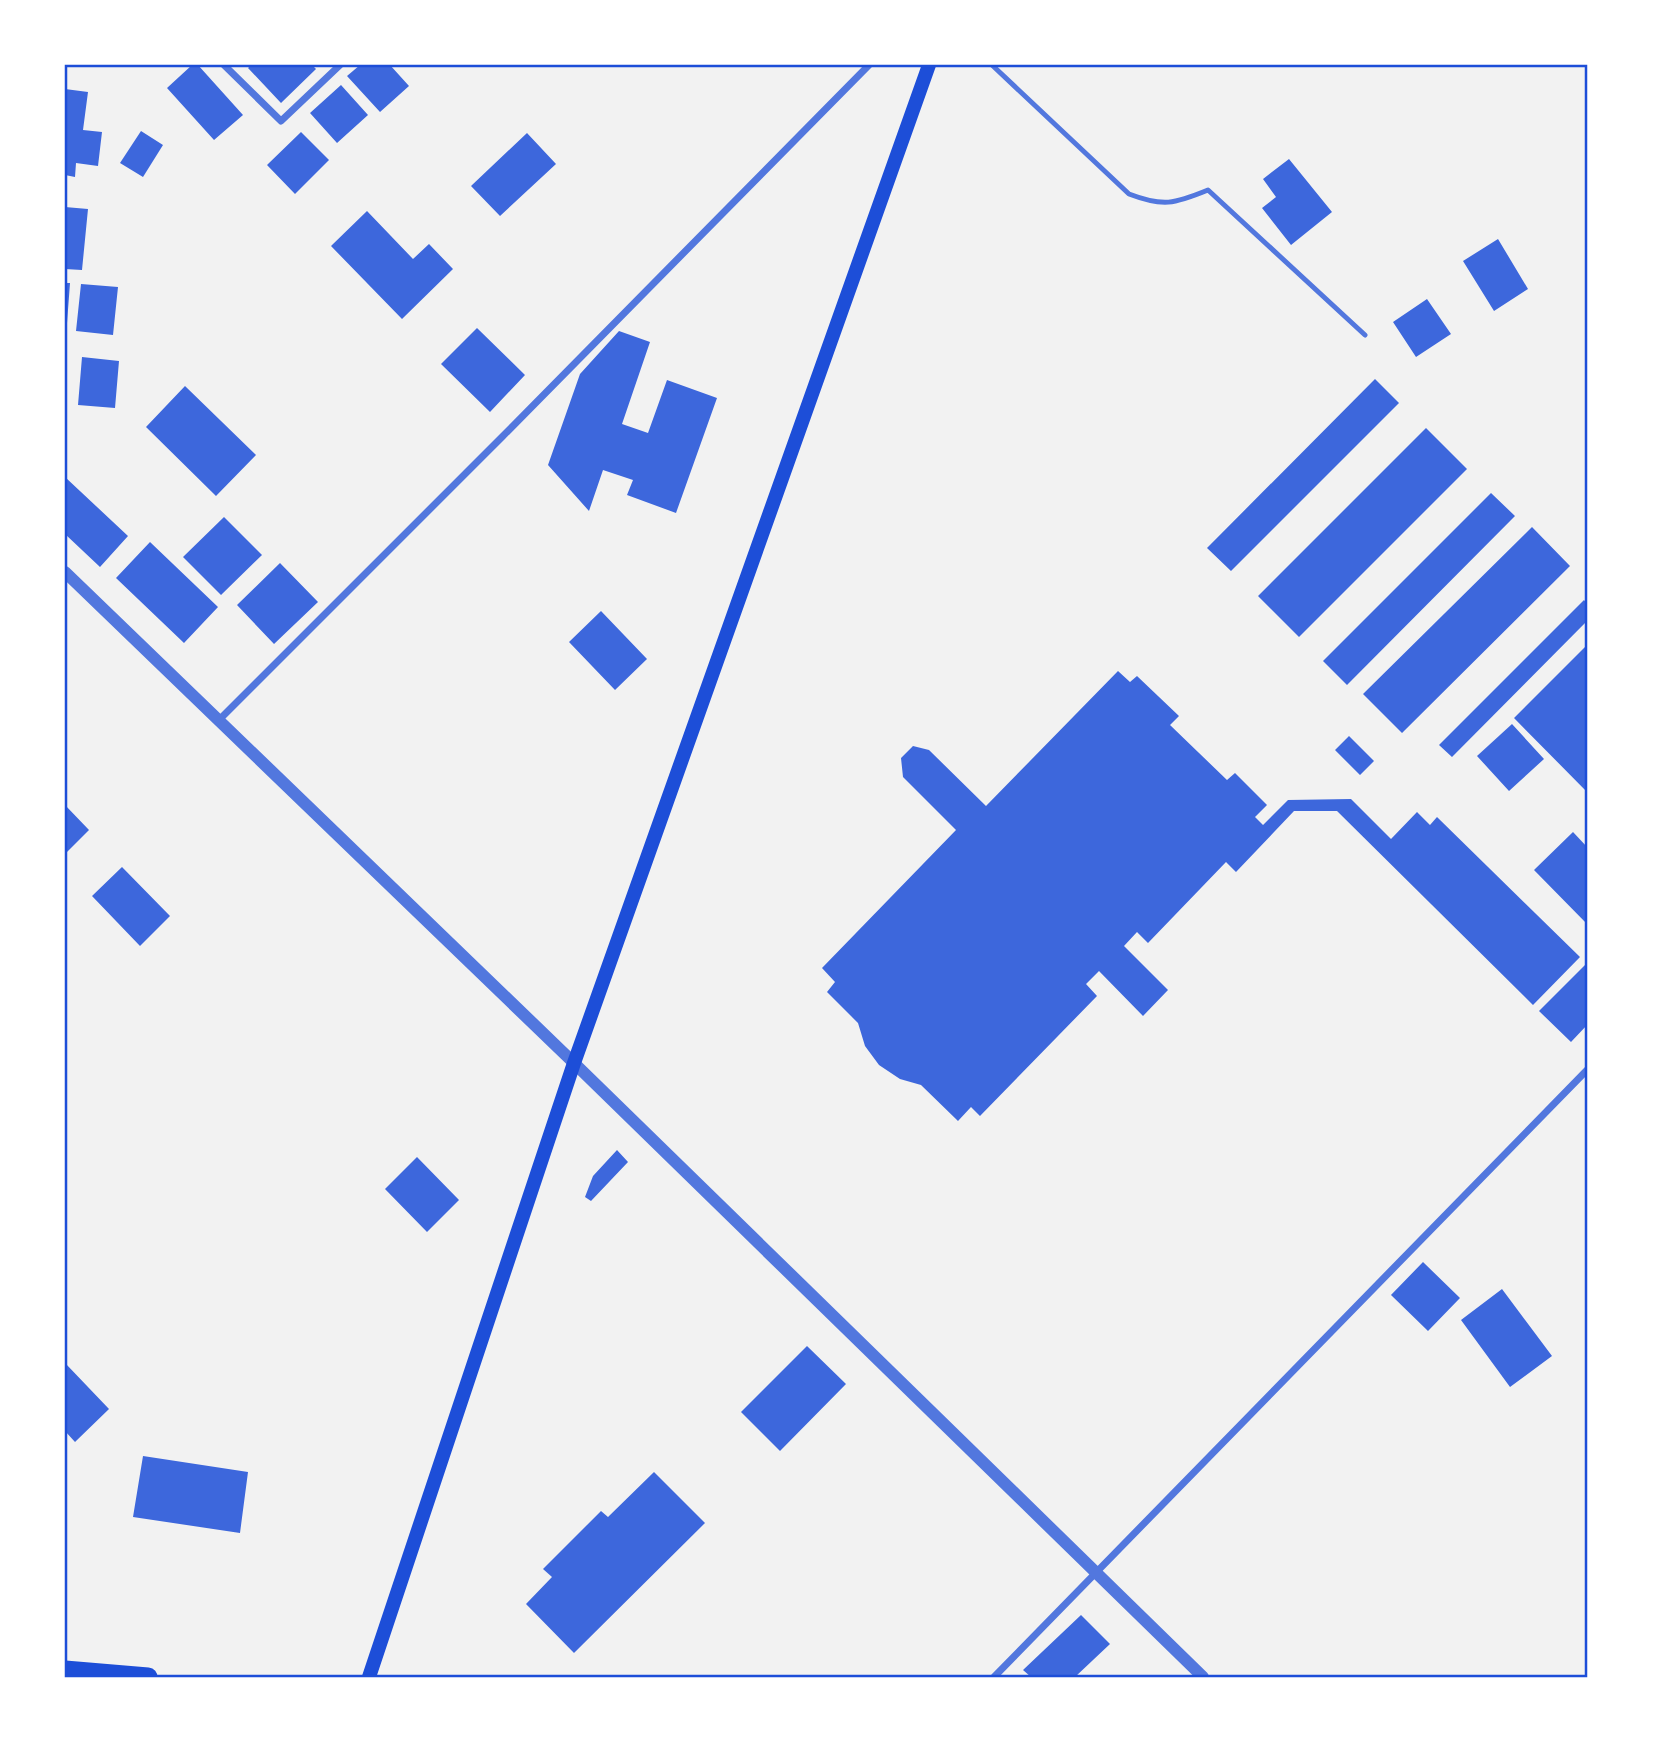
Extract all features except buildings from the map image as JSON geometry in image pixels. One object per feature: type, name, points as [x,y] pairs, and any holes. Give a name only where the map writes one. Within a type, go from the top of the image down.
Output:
[{"type":"highway","points":[[65,1670],[148,1677]]},
{"type":"main road","points":[[369,1677],[574,1063],[929,65]]},
{"type":"street","points":[[224,65],[281,121],[340,65]]},
{"type":"street","points":[[218,721],[869,65]]},
{"type":"street","points":[[65,572],[574,1063],[1203,1677]]},
{"type":"street","points":[[994,1677],[1588,1069]]},
{"type":"lane","points":[[992,65],[1129,194],[1154,204],[1181,201],[1208,190],[1364,335]]}]
